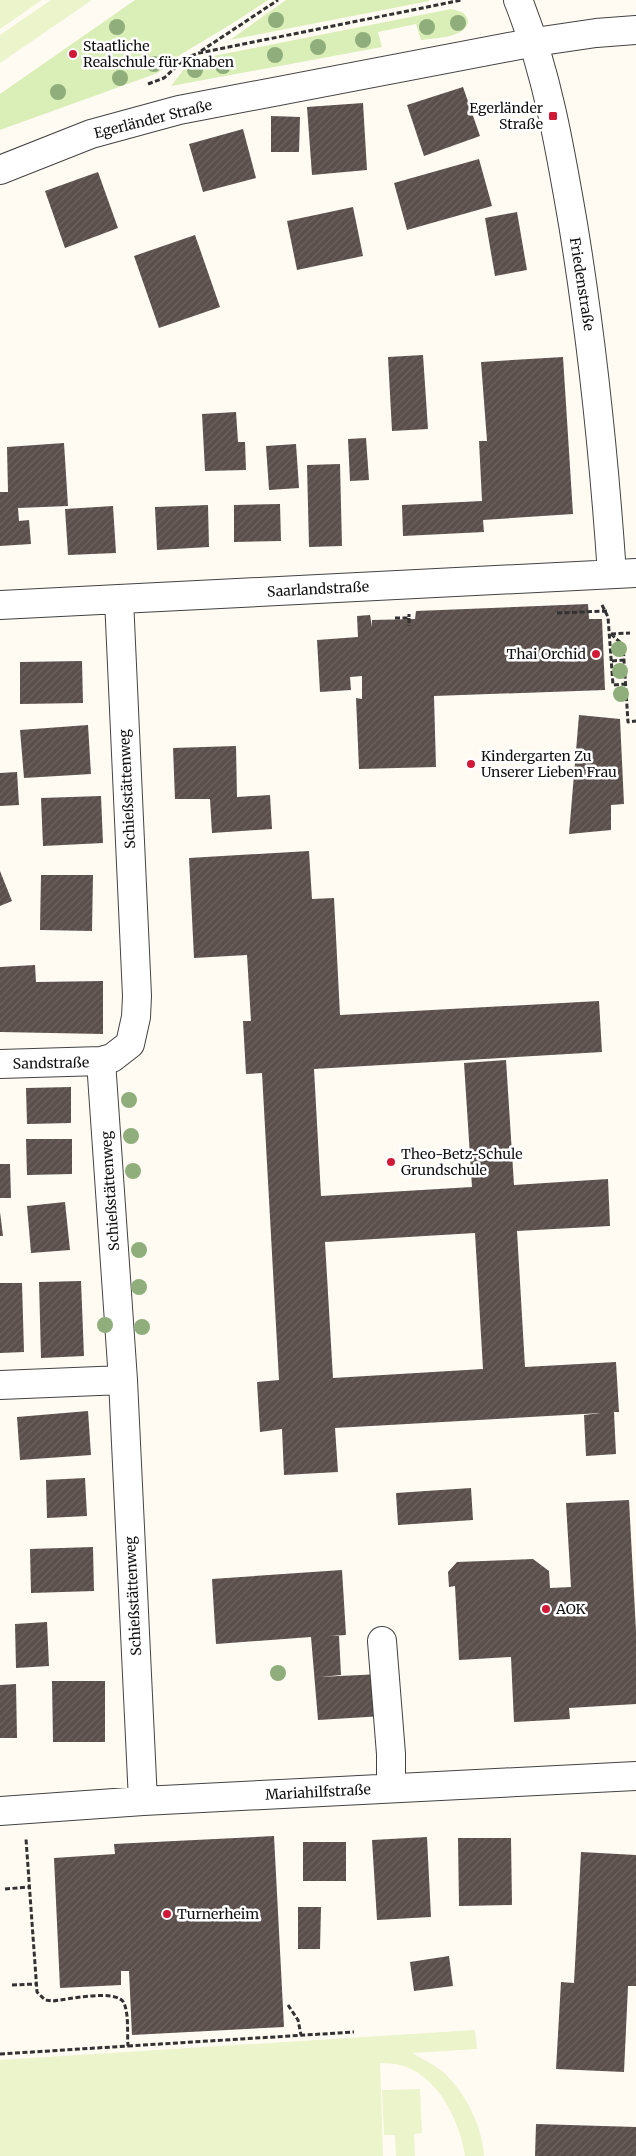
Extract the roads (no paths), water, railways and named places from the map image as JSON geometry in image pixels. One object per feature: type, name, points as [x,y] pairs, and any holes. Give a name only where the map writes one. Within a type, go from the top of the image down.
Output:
[{"type":"street","name":"Friedenstraße","points":[[518,0],[535,42],[553,116],[589,323],[624,574]]},
{"type":"street","name":"Egerländer Straße","points":[[0,170],[90,134],[179,110],[535,42],[596,32],[636,30]]},
{"type":"street","name":"Saarlandstraße","points":[[0,605],[624,574]]},
{"type":"street","name":"Schießstättenweg","points":[[118,599],[136,1017],[130,1044],[112,1058],[101,1062],[123,1380],[143,1801]]},
{"type":"street","name":"Sandstraße","points":[[0,1064],[101,1062]]},
{"type":"street","points":[[0,1385],[123,1380]]},
{"type":"street","points":[[382,1640],[391,1754],[391,1788]]},
{"type":"street","name":"Mariahilfstraße","points":[[0,1811],[143,1801],[636,1776]]},
{"type":"place","name":"Staatliche Realschule für Knaben","points":[[73,54]]},
{"type":"place","name":"Egerländer Straße","points":[[553,116]]},
{"type":"place","name":"Thai Orchid","points":[[596,654]]},
{"type":"place","name":"Kindergarten Zu Unserer Lieben Frau","points":[[471,764]]},
{"type":"place","name":"Theo-Betz-Schule Grundschule","points":[[391,1162]]},
{"type":"place","name":"AOK","points":[[546,1609]]},
{"type":"place","name":"Turnerheim","points":[[167,1914]]}]
